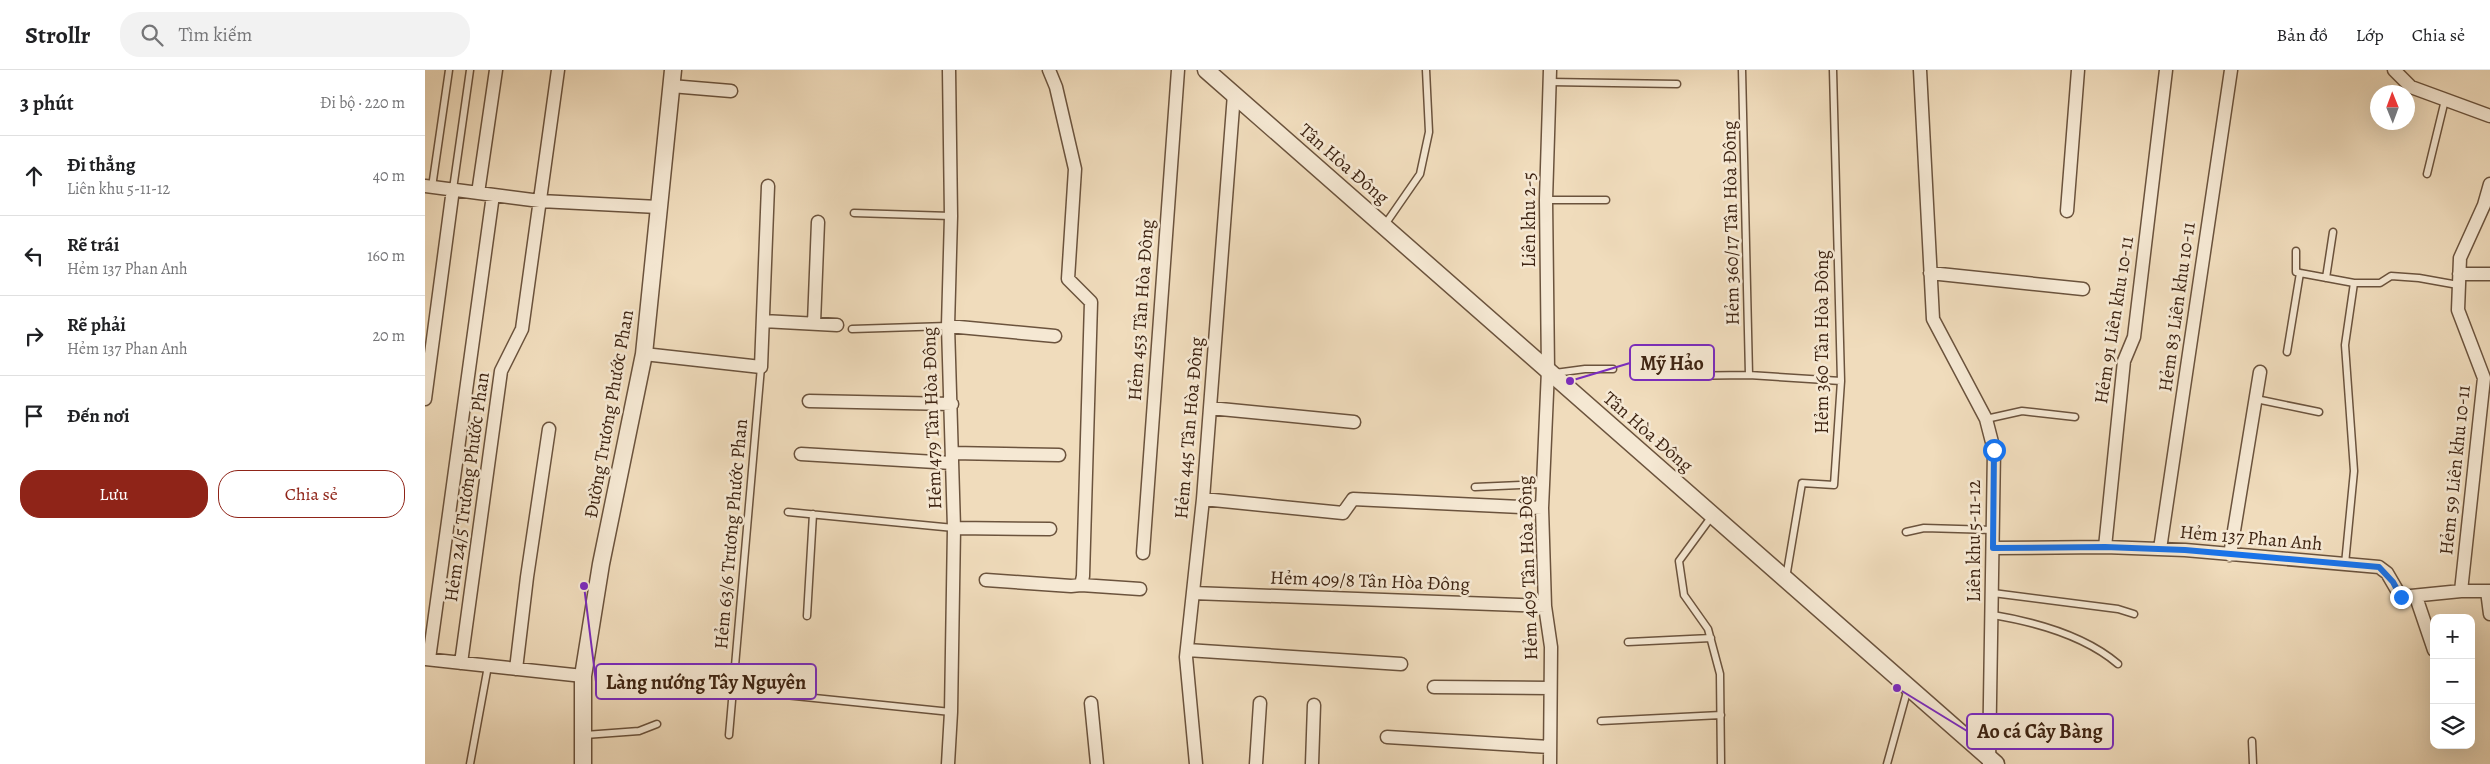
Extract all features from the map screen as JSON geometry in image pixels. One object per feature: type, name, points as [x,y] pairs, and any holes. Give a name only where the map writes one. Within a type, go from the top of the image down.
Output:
[{"type":"street","points":[[478,193],[496,70]]},
{"type":"street","name":"Hẻm 24/5 Trương Phước Phan","points":[[461,664],[501,371],[522,329],[558,70]]},
{"type":"street","name":"Hẻm 479 Tân Hòa Đông","points":[[948,764],[951,712],[954,528],[952,404],[948,326],[951,216],[947,94],[949,70]]},
{"type":"street","points":[[1049,70],[1056,87],[1075,169],[1068,279],[1091,302],[1083,576],[1081,585]]},
{"type":"street","name":"Hẻm 453 Tân Hòa Đông","points":[[1143,553],[1178,70]]},
{"type":"street","name":"Tân Hòa Đông","points":[[1206,70],[1991,762]]},
{"type":"street","name":"Liên khu 5-11-12","points":[[1920,70],[1933,319],[1986,419],[1994,450],[1991,762]]},
{"type":"street","points":[[2067,211],[2078,70]]},
{"type":"street","name":"Hẻm 91 Liên khu 10-11","points":[[2105,547],[2124,361],[2134,337],[2166,70]]},
{"type":"street","name":"Hẻm 83 Liên khu 10-11","points":[[2160,549],[2231,70]]},
{"type":"street","points":[[2393,70],[2411,87],[2490,116]]},
{"type":"street","name":"Liên khu 2-5","points":[[1550,76],[1547,200],[1550,372]]},
{"type":"street","points":[[672,78],[731,91]]},
{"type":"street","name":"Đường Trương Phước Phan","points":[[583,764],[583,676],[601,564],[644,354],[672,78]]},
{"type":"street","name":"Hẻm 445 Tân Hòa Đông","points":[[1196,764],[1186,657],[1203,499],[1234,94]]},
{"type":"street","name":"Hẻm 59 Liên khu 10-11","points":[[2461,591],[2484,378],[2458,310],[2460,258],[2484,205],[2490,184]]},
{"type":"street","points":[[429,186],[540,201],[658,207]]},
{"type":"street","points":[[644,354],[761,366],[769,186]]},
{"type":"street","points":[[425,399],[453,190]]},
{"type":"street","points":[[493,195],[427,659],[583,676]]},
{"type":"street","points":[[814,323],[818,222]]},
{"type":"street","points":[[1930,273],[2083,289]]},
{"type":"street","points":[[2459,279],[2490,274]]},
{"type":"street","points":[[763,321],[837,325]]},
{"type":"street","points":[[948,326],[1055,336]]},
{"type":"street","name":"Hẻm 409 Tân Hòa Đông","points":[[1550,372],[1542,484],[1545,606],[1551,647],[1550,764]]},
{"type":"street","points":[[2230,555],[2260,372]]},
{"type":"street","points":[[809,401],[952,404]]},
{"type":"street","points":[[1210,408],[1354,422]]},
{"type":"street","points":[[516,669],[527,577],[549,429]]},
{"type":"street","points":[[801,454],[952,458],[1059,455]]},
{"type":"street","points":[[1203,499],[1343,513],[1353,499],[1542,508]]},
{"type":"street","points":[[954,528],[1050,529]]},
{"type":"street","name":"Hẻm 137 Phan Anh","points":[[1993,548],[2105,547],[2160,549],[2379,567],[2393,582],[2401,597],[2416,597]]},
{"type":"street","points":[[985,580],[1140,590]]},
{"type":"street","points":[[2430,638],[2416,597],[2461,591],[2488,591],[2490,614]]},
{"type":"street","name":"Hẻm 409/8 Tân Hòa Đông","points":[[1193,593],[1545,606]]},
{"type":"street","points":[[1187,650],[1401,664]]},
{"type":"street","points":[[1435,687],[1550,688]]},
{"type":"street","points":[[1091,703],[1097,764]]},
{"type":"street","points":[[1256,764],[1260,703]]},
{"type":"street","points":[[1311,764],[1315,705]]},
{"type":"street","points":[[1387,738],[1550,747]]},
{"type":"lane","points":[[429,186],[449,70]]},
{"type":"lane","points":[[453,190],[470,70]]},
{"type":"lane","points":[[1384,226],[1420,174],[1429,132],[1425,70]]},
{"type":"lane","name":"Hẻm 360/17 Tân Hòa Đông","points":[[1743,70],[1749,375]]},
{"type":"lane","name":"Hẻm 360 Tân Hòa Đông","points":[[1785,579],[1802,483],[1834,485],[1841,381],[1833,70]]},
{"type":"lane","points":[[1550,76],[1677,84]]},
{"type":"lane","points":[[2427,174],[2445,100]]},
{"type":"lane","points":[[1547,200],[1605,200]]},
{"type":"lane","points":[[854,213],[951,216]]},
{"type":"lane","points":[[2326,278],[2333,232]]},
{"type":"lane","points":[[2296,251],[2296,272],[2300,274],[2354,283],[2380,283],[2391,276],[2459,279]]},
{"type":"lane","points":[[2287,352],[2300,274]]},
{"type":"lane","points":[[2345,564],[2354,471],[2345,345],[2354,283]]},
{"type":"lane","points":[[852,329],[948,326]]},
{"type":"lane","name":"Hẻm 63/6 Trương Phước Phan","points":[[729,735],[761,366]]},
{"type":"lane","points":[[1550,372],[1613,369]]},
{"type":"lane","points":[[1673,376],[1749,375],[1841,381]]},
{"type":"lane","points":[[2256,399],[2319,412]]},
{"type":"lane","points":[[1986,419],[2023,411],[2075,416]]},
{"type":"lane","points":[[1475,487],[1542,484]]},
{"type":"lane","points":[[788,512],[954,528]]},
{"type":"lane","points":[[807,616],[813,514]]},
{"type":"lane","points":[[1712,515],[1679,561],[1684,595],[1708,628],[1720,674],[1721,764]]},
{"type":"lane","points":[[1906,532],[1924,528],[1993,530]]},
{"type":"lane","points":[[1993,593],[2118,609],[2134,614]]},
{"type":"lane","points":[[1993,615],[2053,628],[2106,654],[2118,664]]},
{"type":"lane","points":[[1628,642],[1711,638]]},
{"type":"lane","points":[[470,764],[488,666]]},
{"type":"lane","points":[[1887,764],[1908,687]]},
{"type":"lane","points":[[785,695],[951,712]]},
{"type":"lane","points":[[1601,720],[1721,715]]},
{"type":"lane","points":[[583,735],[639,731],[657,724]]},
{"type":"lane","points":[[2252,742],[2253,764]]},
{"type":"place","name":"Mỹ Hảo","points":[[1570,381]]},
{"type":"place","name":"Làng nướng Tây Nguyên","points":[[584,586]]},
{"type":"place","name":"Ao cá Cây Bàng","points":[[1897,688]]},
{"type":"route","points":[[1994,450],[1993,548],[2105,547],[2185,550],[2379,567],[2387,573],[2401,597]]}]
